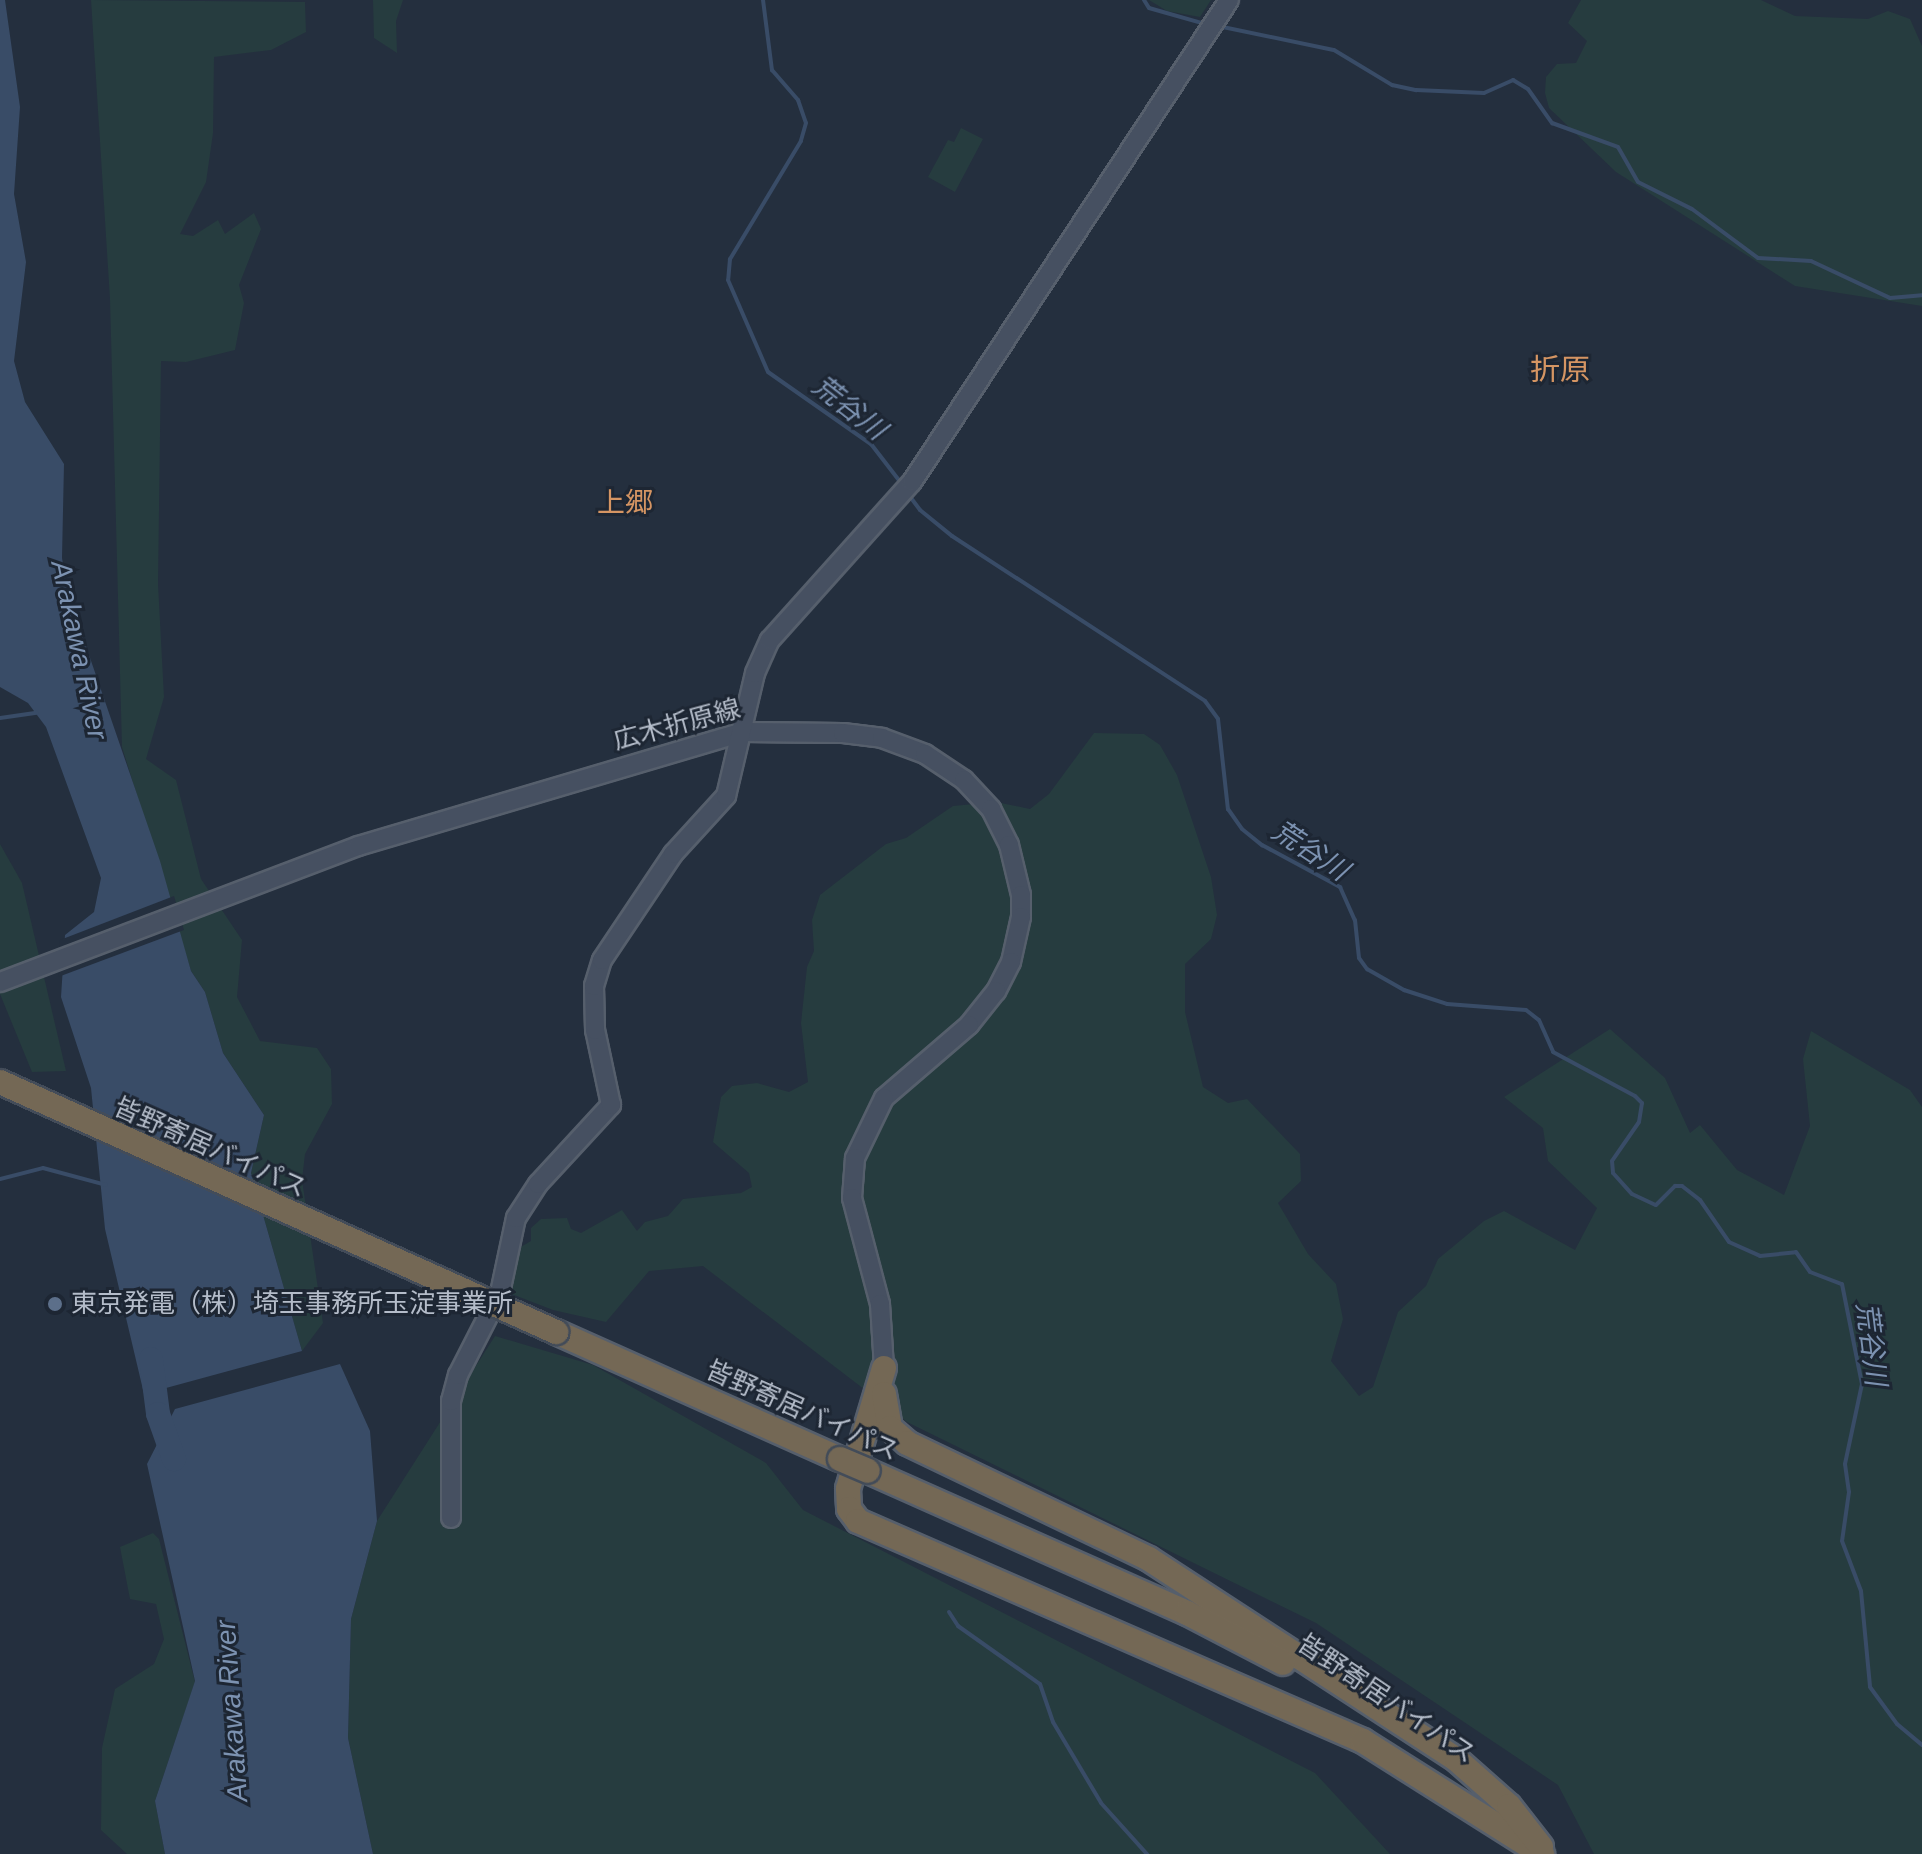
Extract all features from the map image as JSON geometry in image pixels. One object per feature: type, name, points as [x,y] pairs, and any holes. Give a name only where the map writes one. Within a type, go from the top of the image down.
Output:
[{"type":"highway","name":"皆野寄居バイパス","points":[[0,1082],[1187,1613],[1305,1675],[1405,1739],[1544,1854]]},
{"type":"highway","points":[[884,1368],[848,1489],[849,1509],[858,1521],[1122,1640],[1340,1730],[1426,1778],[1544,1854]]},
{"type":"highway","points":[[884,1368],[884,1416],[895,1434],[1149,1559],[1354,1691],[1457,1760],[1509,1806],[1544,1854]]},
{"type":"street","points":[[451,1518],[451,1401],[458,1375],[500,1293],[516,1218],[538,1184],[611,1105],[595,1030],[594,986],[602,960],[673,854],[719,808],[735,776],[755,673],[770,640],[912,482],[1229,0]]},
{"type":"street","name":"広木折原線","points":[[0,982],[442,818],[743,732],[843,733],[882,738],[925,754],[964,780],[991,809],[1009,845],[1021,895],[1011,962],[996,991],[969,1025],[884,1098],[855,1158],[852,1198],[880,1304],[884,1368]]},
{"type":"green space","points":[[91,0],[305,2],[306,32],[271,50],[214,57],[213,133],[206,182],[180,234],[193,236],[218,220],[225,234],[254,213],[261,229],[239,285],[244,303],[235,350],[186,362],[161,361],[158,584],[164,697],[146,759],[176,780],[201,879],[242,940],[237,997],[260,1041],[317,1048],[331,1069],[332,1104],[305,1154],[302,1180],[323,1323],[302,1351],[251,1173],[264,1115],[223,1053],[205,992],[191,971],[122,747],[110,299]]},
{"type":"green space","points":[[373,0],[403,0],[396,21],[397,53],[374,38]]},
{"type":"green space","points":[[1149,0],[1211,0],[1200,17],[1167,11]]},
{"type":"green space","points":[[1581,0],[1761,0],[1795,16],[1868,19],[1888,11],[1910,19],[1922,46],[1922,306],[1795,286],[1616,172],[1549,108],[1545,93],[1546,77],[1557,64],[1576,63],[1587,41],[1568,23]]},
{"type":"green space","points":[[961,128],[983,139],[955,192],[928,177],[948,140],[954,142]]},
{"type":"green space","points":[[1094,733],[1144,734],[1160,745],[1177,775],[1211,877],[1217,915],[1211,939],[1185,964],[1185,1012],[1203,1087],[1228,1103],[1247,1099],[1300,1154],[1301,1181],[1278,1203],[1308,1254],[1336,1284],[1343,1319],[1331,1361],[1359,1396],[1373,1387],[1398,1312],[1426,1286],[1438,1259],[1484,1221],[1504,1211],[1575,1250],[1597,1208],[1548,1161],[1543,1128],[1504,1097],[1610,1029],[1665,1078],[1690,1133],[1700,1125],[1737,1170],[1784,1195],[1810,1126],[1803,1059],[1811,1031],[1910,1090],[1922,1107],[1922,1854],[1594,1854],[1558,1785],[1316,1623],[907,1422],[703,1266],[649,1271],[606,1322],[553,1310],[509,1293],[512,1252],[531,1241],[531,1228],[541,1219],[567,1218],[571,1229],[581,1233],[622,1210],[637,1231],[645,1222],[668,1216],[683,1199],[741,1193],[752,1187],[749,1173],[713,1142],[721,1097],[732,1086],[757,1083],[789,1092],[808,1082],[801,1023],[807,967],[814,951],[812,920],[820,895],[886,844],[906,838],[953,806],[996,802],[1030,809],[1049,794]]},
{"type":"green space","points":[[0,844],[22,883],[66,1071],[32,1072],[0,994]]},
{"type":"green space","points":[[495,1336],[593,1365],[766,1463],[803,1510],[1315,1773],[1390,1854],[373,1854],[348,1738],[351,1619],[377,1521]]},
{"type":"green space","points":[[153,1533],[159,1539],[195,1682],[155,1801],[165,1854],[127,1854],[101,1830],[102,1748],[115,1689],[154,1664],[164,1639],[156,1604],[130,1599],[120,1547]]},
{"type":"water","points":[[0,0],[5,0],[20,107],[14,194],[26,262],[14,361],[25,402],[64,464],[62,558],[68,594],[160,861],[191,971],[205,992],[223,1053],[264,1115],[251,1173],[302,1351],[144,1394],[105,1229],[91,1088],[61,997],[65,935],[94,912],[101,878],[46,727],[28,703],[0,687]]},
{"type":"water","points":[[340,1364],[370,1431],[377,1521],[351,1619],[348,1738],[373,1854],[165,1854],[155,1801],[195,1681],[147,1464],[175,1409]]},
{"type":"pier","points":[[174,896],[184,930],[58,977],[60,940]]},
{"type":"waterway","name":"荒谷川","points":[[763,0],[772,70],[798,100],[806,123],[801,141],[730,259],[728,280],[768,372],[871,444],[901,483]]},
{"type":"waterway","points":[[1144,0],[1149,8],[1205,24]]},
{"type":"waterway","points":[[1218,26],[1334,50],[1392,85],[1416,90],[1484,93],[1513,80],[1528,89],[1552,123],[1618,147],[1638,182],[1692,209],[1758,258],[1811,261],[1890,298],[1922,295]]},
{"type":"waterway","name":"荒谷川","points":[[908,494],[920,510],[952,536],[1205,701],[1218,719],[1228,809],[1242,829],[1262,845],[1340,887],[1355,920],[1359,958],[1367,969],[1404,990],[1447,1004],[1526,1010],[1539,1020],[1553,1052],[1635,1096],[1642,1103],[1639,1122],[1612,1161],[1613,1173],[1632,1194],[1656,1205],[1675,1186],[1682,1186],[1700,1200],[1729,1242],[1760,1256],[1796,1252],[1810,1272],[1842,1284],[1862,1384],[1845,1464],[1849,1492],[1842,1541],[1861,1591],[1870,1687],[1897,1724],[1922,1745]]},
{"type":"waterway","points":[[0,718],[37,713]]},
{"type":"waterway","points":[[0,1179],[43,1168],[106,1185]]},
{"type":"waterway","name":"Arakawa River","points":[[151,1359],[158,1414],[174,1459]]},
{"type":"waterway","points":[[949,1612],[958,1626],[1040,1684],[1053,1722],[1101,1803],[1147,1854]]},
{"type":"place","name":"東京発電（株）埼玉事務所玉淀事業所","points":[[55,1304]]},
{"type":"district","name":"折原","points":[[1560,370]]},
{"type":"district","name":"上郷","points":[[625,503]]}]
